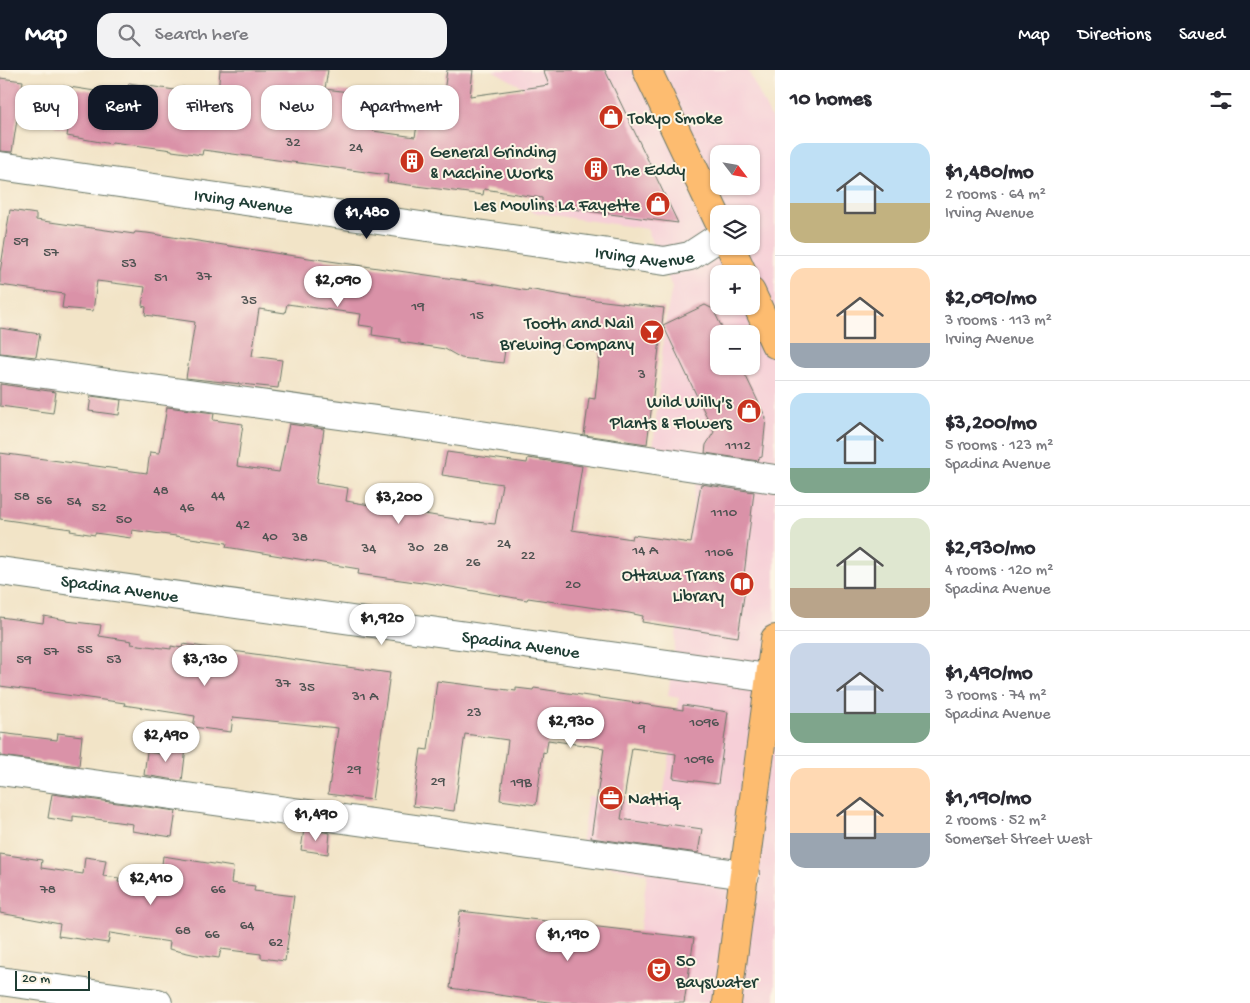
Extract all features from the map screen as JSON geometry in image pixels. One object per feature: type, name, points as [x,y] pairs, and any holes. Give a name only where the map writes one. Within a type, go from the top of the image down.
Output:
[{"type":"main road","points":[[647,70],[711,205]]},
{"type":"main road","points":[[760,312],[775,344]]},
{"type":"main road","points":[[727,1003],[772,679],[775,639]]},
{"type":"street","name":"Irving Avenue","points":[[0,166],[665,261],[690,256],[710,243]]},
{"type":"street","points":[[0,368],[437,429],[775,479]]},
{"type":"street","name":"Spadina Avenue","points":[[0,571],[772,679]]},
{"type":"street","points":[[0,771],[744,875]]},
{"type":"street","points":[[0,981],[158,1003]]},
{"type":"shaded area","points":[[492,70],[748,70],[775,126],[775,1003],[630,1003],[647,874],[579,860],[588,796],[662,803],[679,698],[668,696],[698,467],[652,459],[665,322],[672,287],[647,229],[531,212],[526,89]]},
{"type":"building","points":[[220,70],[328,70],[326,85],[261,85],[261,130],[332,130],[332,90],[342,91],[342,130],[373,130],[415,137],[416,130],[459,130],[459,85],[445,85],[447,70],[473,70],[470,96],[549,85],[543,70],[605,70],[678,223],[542,205],[542,198],[484,189],[483,195],[387,182],[388,175],[203,150],[202,155],[112,142],[111,144],[67,136],[68,130],[78,130],[78,88],[88,90],[88,130],[158,130],[158,87],[168,89],[168,130],[251,130],[251,85],[219,85]]},
{"type":"building","points":[[0,78],[23,81],[22,85],[15,85],[15,130],[12,152],[0,151]]},
{"type":"building","points":[[10,210],[36,214],[36,220],[134,234],[135,232],[147,233],[528,291],[528,289],[579,298],[664,308],[647,444],[584,435],[589,398],[595,399],[600,351],[532,342],[531,348],[506,344],[503,363],[461,358],[445,349],[400,342],[400,339],[372,335],[373,327],[359,325],[361,314],[287,304],[285,313],[259,309],[252,356],[282,360],[278,388],[186,378],[195,322],[145,315],[146,307],[142,306],[145,287],[97,281],[93,311],[62,308],[64,294],[0,285],[0,272]]},
{"type":"building","points":[[705,305],[710,308],[710,315],[716,315],[721,325],[710,325],[710,375],[745,375],[766,418],[762,457],[758,461],[705,453],[706,445],[714,432],[663,325]]},
{"type":"building","points":[[0,328],[40,334],[36,357],[0,353]]},
{"type":"building","points":[[0,384],[56,392],[53,413],[0,406]]},
{"type":"building","points":[[91,396],[121,400],[119,415],[89,411]]},
{"type":"building","points":[[167,407],[214,413],[213,420],[243,424],[237,466],[279,472],[289,424],[324,429],[316,483],[348,488],[346,501],[467,521],[495,524],[502,484],[442,475],[447,452],[527,463],[528,458],[582,466],[572,530],[632,539],[633,535],[691,543],[701,484],[754,492],[744,575],[747,575],[738,637],[642,622],[643,616],[629,613],[528,598],[527,600],[422,582],[358,574],[359,569],[226,547],[227,543],[132,530],[131,538],[95,533],[95,535],[70,531],[71,529],[0,519],[0,453],[147,473],[150,452],[159,453]]},
{"type":"building","points":[[44,616],[66,621],[101,625],[99,636],[132,641],[131,644],[171,649],[171,646],[182,648],[183,644],[390,673],[372,800],[328,794],[338,728],[233,717],[231,732],[193,727],[195,716],[124,705],[125,703],[0,686],[0,617],[43,623]]},
{"type":"building","points":[[437,681],[516,691],[516,688],[533,690],[534,688],[683,710],[683,705],[728,712],[718,784],[673,778],[676,754],[632,748],[621,819],[702,829],[698,853],[591,838],[604,748],[548,740],[546,753],[543,752],[536,805],[500,800],[508,740],[465,734],[454,811],[413,806],[421,749],[428,750]]},
{"type":"building","points":[[0,733],[57,740],[58,733],[82,736],[79,766],[0,756]]},
{"type":"building","points":[[163,745],[186,748],[182,781],[144,775],[147,752],[161,754]]},
{"type":"building","points":[[52,794],[176,811],[172,837],[132,831],[133,824],[73,816],[73,822],[48,818]]},
{"type":"building","points":[[304,829],[330,833],[328,854],[301,850]]},
{"type":"building","points":[[0,854],[42,860],[41,868],[83,874],[85,857],[106,860],[103,876],[119,878],[118,882],[159,890],[163,856],[233,867],[231,883],[255,886],[254,891],[294,896],[285,961],[261,958],[261,954],[221,949],[219,958],[197,955],[169,949],[170,942],[110,933],[108,943],[58,936],[60,924],[0,913]]},
{"type":"building","points":[[460,911],[694,938],[684,1003],[555,1003],[450,988]]},
{"type":"place","name":"Tokyo Smoke","points":[[611,117]]},
{"type":"place","name":"General Grinding & Machine Works","points":[[412,161]]},
{"type":"place","name":"The Eddy","points":[[596,169]]},
{"type":"place","name":"Les Moulins La Fayette","points":[[658,204]]},
{"type":"place","name":"Tooth and Nail Brewing Company","points":[[652,332]]},
{"type":"place","name":"Wild Willy's Plants & Flowers","points":[[749,411]]},
{"type":"place","name":"Ottawa Trans Library","points":[[742,584]]},
{"type":"place","name":"Nattiq","points":[[611,798]]},
{"type":"place","name":"50 Bayswater","points":[[659,970]]}]
